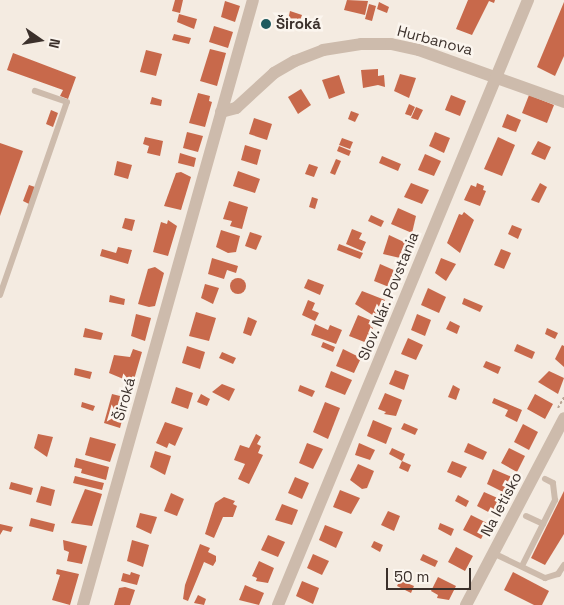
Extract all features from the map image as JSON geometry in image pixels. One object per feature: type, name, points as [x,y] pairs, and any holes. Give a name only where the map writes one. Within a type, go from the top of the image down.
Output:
[{"type":"street","name":"Široká","points":[[84,605],[253,0]]},
{"type":"street","name":"Slov. Nár. Povstania","points":[[278,605],[528,0]]},
{"type":"street","name":"Hurbanova","points":[[221,112],[230,112],[274,73],[296,61],[344,46],[378,43],[404,46],[496,75],[564,102]]},
{"type":"street","name":"Na letisko","points":[[466,605],[564,418]]},
{"type":"lane","points":[[0,295],[67,102],[35,91]]},
{"type":"lane","points":[[522,566],[555,500],[553,484],[545,480]]},
{"type":"lane","points":[[526,516],[543,524]]},
{"type":"lane","points":[[493,553],[545,578],[558,574],[564,565]]},
{"type":"building","points":[[175,0],[183,0],[180,13],[172,11]]},
{"type":"building","points":[[347,0],[368,1],[365,15],[344,10]]},
{"type":"building","points":[[468,0],[495,0],[494,3],[489,1],[472,35],[456,29]]},
{"type":"building","points":[[225,1],[240,6],[235,22],[221,17]]},
{"type":"building","points":[[379,2],[389,7],[387,13],[377,9]]},
{"type":"building","points":[[564,2],[564,56],[555,76],[537,67]]},
{"type":"building","points":[[369,4],[376,6],[372,21],[365,19]]},
{"type":"building","points":[[290,11],[302,15],[299,23],[288,20]]},
{"type":"building","points":[[179,14],[197,19],[194,29],[177,22]]},
{"type":"building","points":[[214,26],[233,32],[228,48],[209,42]]},
{"type":"building","points":[[174,34],[191,38],[189,44],[172,40]]},
{"type":"building","points":[[210,49],[226,53],[217,86],[200,81]]},
{"type":"building","points":[[146,50],[162,54],[156,76],[140,72]]},
{"type":"building","points":[[13,53],[76,77],[68,99],[60,96],[63,90],[7,70]]},
{"type":"building","points":[[378,69],[378,76],[384,75],[385,87],[378,85],[363,88],[361,70]]},
{"type":"building","points":[[400,74],[416,78],[409,98],[394,91]]},
{"type":"building","points":[[339,75],[345,93],[329,99],[322,80]]},
{"type":"building","points":[[301,89],[311,105],[298,114],[288,97]]},
{"type":"building","points":[[198,93],[210,96],[209,101],[212,102],[205,127],[189,123]]},
{"type":"building","points":[[451,95],[466,101],[460,116],[445,110]]},
{"type":"building","points":[[529,95],[554,105],[547,123],[522,113]]},
{"type":"building","points":[[152,97],[162,100],[161,106],[150,104]]},
{"type":"building","points":[[409,104],[415,107],[411,116],[405,114]]},
{"type":"building","points":[[416,107],[423,110],[418,120],[411,118]]},
{"type":"building","points":[[51,110],[58,113],[53,127],[46,124]]},
{"type":"building","points":[[351,111],[359,114],[355,122],[348,119]]},
{"type":"building","points":[[507,114],[521,120],[516,132],[502,127]]},
{"type":"building","points":[[254,118],[272,124],[267,140],[249,134]]},
{"type":"building","points":[[187,132],[203,136],[198,152],[183,148]]},
{"type":"building","points":[[435,132],[450,138],[444,153],[429,146]]},
{"type":"building","points":[[145,137],[163,141],[160,156],[147,153],[149,146],[143,144]]},
{"type":"building","points":[[498,137],[515,145],[502,176],[484,169]]},
{"type":"building","points":[[342,138],[353,142],[350,149],[339,145]]},
{"type":"building","points":[[538,141],[551,147],[545,160],[531,154]]},
{"type":"building","points":[[0,143],[23,151],[0,216]]},
{"type":"building","points":[[245,145],[261,150],[257,165],[241,160]]},
{"type":"building","points":[[339,146],[351,151],[349,156],[337,151]]},
{"type":"building","points":[[180,153],[196,158],[194,167],[178,163]]},
{"type":"building","points":[[425,154],[441,161],[434,176],[418,170]]},
{"type":"building","points":[[382,156],[401,164],[398,171],[379,163]]},
{"type":"building","points":[[336,159],[341,161],[335,175],[330,173]]},
{"type":"building","points":[[117,161],[132,165],[128,179],[114,175]]},
{"type":"building","points":[[309,164],[318,167],[314,177],[305,174]]},
{"type":"building","points":[[238,171],[260,179],[255,193],[233,186]]},
{"type":"building","points":[[181,172],[191,177],[181,210],[164,206],[176,173]]},
{"type":"building","points":[[411,183],[429,190],[422,204],[404,197]]},
{"type":"building","points":[[477,183],[484,186],[483,190],[486,191],[480,206],[464,200],[471,185],[476,187]]},
{"type":"building","points":[[540,183],[547,187],[539,203],[531,200]]},
{"type":"building","points":[[29,185],[35,187],[29,204],[23,201]]},
{"type":"building","points":[[312,197],[318,199],[315,209],[309,207]]},
{"type":"building","points":[[229,201],[248,207],[242,229],[230,226],[232,221],[223,219]]},
{"type":"building","points":[[398,208],[416,216],[412,233],[391,224]]},
{"type":"building","points":[[464,212],[474,220],[460,253],[447,243],[459,214],[462,215]]},
{"type":"building","points":[[371,215],[384,221],[381,227],[368,221]]},
{"type":"building","points":[[125,218],[135,220],[132,231],[122,228]]},
{"type":"building","points":[[168,220],[177,226],[168,256],[153,252],[161,222],[167,224]]},
{"type":"building","points":[[512,225],[522,229],[518,239],[508,234]]},
{"type":"building","points":[[352,229],[362,233],[359,239],[366,242],[362,251],[346,244]]},
{"type":"building","points":[[221,230],[240,236],[236,252],[228,253],[216,247]]},
{"type":"building","points":[[250,232],[262,236],[256,250],[245,246]]},
{"type":"building","points":[[389,235],[406,243],[400,258],[383,254]]},
{"type":"building","points":[[339,244],[363,253],[360,259],[337,250]]},
{"type":"building","points":[[118,247],[132,250],[128,264],[100,256],[102,249],[116,253]]},
{"type":"building","points":[[501,249],[511,253],[504,269],[494,265]]},
{"type":"building","points":[[212,258],[238,266],[236,273],[227,270],[224,279],[208,274]]},
{"type":"building","points":[[441,258],[456,264],[446,281],[435,273]]},
{"type":"building","points":[[380,264],[396,271],[389,287],[374,281]]},
{"type":"building","points":[[155,267],[164,273],[155,306],[149,307],[138,304],[148,269]]},
{"type":"building","points":[[238,278],[244,280],[246,286],[244,292],[238,294],[232,292],[230,286],[232,280]]},
{"type":"building","points":[[308,279],[324,285],[320,295],[304,288]]},
{"type":"building","points":[[205,284],[219,288],[213,304],[201,298]]},
{"type":"building","points":[[428,288],[446,297],[439,313],[421,305]]},
{"type":"building","points":[[362,291],[385,300],[379,314],[374,316],[355,304]]},
{"type":"building","points":[[110,295],[125,299],[124,305],[109,302]]},
{"type":"building","points":[[464,298],[483,306],[480,312],[462,304]]},
{"type":"building","points":[[308,300],[315,303],[312,310],[319,313],[315,321],[302,315]]},
{"type":"building","points":[[196,312],[216,318],[209,341],[189,336]]},
{"type":"building","points":[[136,314],[151,318],[145,341],[131,336]]},
{"type":"building","points":[[417,314],[431,320],[425,336],[411,330]]},
{"type":"building","points":[[358,315],[372,321],[370,326],[373,328],[367,343],[349,336]]},
{"type":"building","points":[[248,317],[257,321],[251,336],[243,333]]},
{"type":"building","points":[[450,321],[460,326],[457,334],[446,329]]},
{"type":"building","points":[[315,324],[328,330],[330,325],[342,330],[336,344],[311,335]]},
{"type":"building","points":[[85,328],[103,333],[101,340],[83,337]]},
{"type":"building","points":[[547,328],[558,333],[555,339],[545,334]]},
{"type":"building","points":[[408,338],[423,345],[416,360],[401,354]]},
{"type":"building","points":[[323,342],[335,347],[333,352],[321,347]]},
{"type":"building","points":[[517,344],[535,352],[532,359],[514,351]]},
{"type":"building","points":[[562,345],[564,346],[564,367],[555,359]]},
{"type":"building","points":[[187,346],[205,352],[200,369],[182,363]]},
{"type":"building","points":[[133,349],[142,352],[133,383],[109,373],[114,355],[130,357]]},
{"type":"building","points":[[343,349],[361,358],[354,373],[336,366]]},
{"type":"building","points":[[222,352],[236,358],[233,364],[219,358]]},
{"type":"building","points":[[486,361],[501,367],[498,374],[483,367]]},
{"type":"building","points":[[75,368],[92,372],[90,379],[74,375]]},
{"type":"building","points":[[395,370],[409,375],[404,390],[389,384]]},
{"type":"building","points":[[331,371],[352,380],[345,395],[325,387]]},
{"type":"building","points":[[549,371],[564,378],[558,394],[538,382]]},
{"type":"building","points":[[222,384],[235,389],[229,401],[212,392]]},
{"type":"building","points":[[300,385],[315,391],[312,397],[298,391]]},
{"type":"building","points":[[453,385],[460,389],[456,400],[448,397]]},
{"type":"building","points":[[176,387],[193,393],[188,409],[171,403]]},
{"type":"building","points":[[385,393],[402,400],[396,416],[384,414],[386,412],[378,409]]},
{"type":"building","points":[[112,394],[128,398],[120,428],[104,423]]},
{"type":"building","points":[[201,394],[210,399],[207,406],[197,402]]},
{"type":"building","points":[[535,394],[553,404],[545,419],[527,409]]},
{"type":"building","points":[[494,398],[522,410],[517,422],[505,416],[508,410],[492,403]]},
{"type":"building","points":[[82,402],[95,406],[93,411],[81,407]]},
{"type":"building","points":[[325,402],[340,408],[328,439],[313,432]]},
{"type":"building","points":[[373,420],[392,428],[386,444],[367,436]]},
{"type":"building","points":[[165,422],[183,428],[175,446],[169,443],[167,448],[156,443]]},
{"type":"building","points":[[404,423],[418,429],[415,435],[401,429]]},
{"type":"building","points":[[523,424],[538,432],[529,450],[514,442]]},
{"type":"building","points":[[38,434],[53,437],[47,457],[34,448]]},
{"type":"building","points":[[256,434],[261,437],[257,444],[261,446],[258,453],[263,455],[249,484],[238,479],[245,464],[234,460],[240,445],[249,448]]},
{"type":"building","points":[[90,437],[116,444],[110,462],[85,455]]},
{"type":"building","points":[[307,443],[323,449],[313,469],[299,463]]},
{"type":"building","points":[[359,443],[375,450],[370,460],[355,455]]},
{"type":"building","points":[[468,443],[487,452],[483,460],[464,452]]},
{"type":"building","points":[[392,448],[405,454],[402,461],[389,454]]},
{"type":"building","points":[[509,448],[525,456],[517,472],[501,463]]},
{"type":"building","points":[[155,451],[171,456],[165,475],[150,467]]},
{"type":"building","points":[[76,458],[109,467],[106,480],[81,473],[82,469],[74,467]]},
{"type":"building","points":[[402,461],[411,465],[408,472],[399,468]]},
{"type":"building","points":[[452,461],[467,467],[461,478],[447,472]]},
{"type":"building","points":[[358,464],[374,471],[367,488],[362,489],[350,480]]},
{"type":"building","points":[[493,469],[512,477],[505,493],[487,484]]},
{"type":"building","points":[[75,476],[104,483],[102,490],[73,483]]},
{"type":"building","points":[[295,477],[309,483],[302,499],[288,493]]},
{"type":"building","points":[[11,482],[33,488],[31,495],[9,489]]},
{"type":"building","points":[[41,486],[55,490],[51,506],[36,502]]},
{"type":"building","points":[[85,489],[102,494],[92,526],[71,523]]},
{"type":"building","points":[[340,490],[360,498],[351,514],[333,507]]},
{"type":"building","points":[[564,491],[564,534],[545,565],[531,558]]},
{"type":"building","points":[[484,492],[502,500],[494,515],[477,506]]},
{"type":"building","points":[[171,493],[184,499],[177,516],[164,511]]},
{"type":"building","points":[[458,495],[469,501],[466,507],[455,501]]},
{"type":"building","points":[[224,497],[235,501],[233,504],[237,506],[233,517],[223,517],[214,538],[205,534],[215,503]]},
{"type":"building","points":[[282,504],[298,510],[292,525],[275,520]]},
{"type":"building","points":[[388,511],[400,516],[394,531],[381,525]]},
{"type":"building","points":[[140,513],[157,517],[151,534],[136,527]]},
{"type":"building","points":[[471,515],[489,524],[481,539],[463,530]]},
{"type":"building","points":[[31,518],[55,524],[53,532],[29,526]]},
{"type":"building","points":[[440,523],[454,529],[451,536],[438,529]]},
{"type":"building","points":[[0,524],[13,527],[11,532],[3,530],[0,535]]},
{"type":"building","points":[[325,525],[343,532],[336,548],[319,540]]},
{"type":"building","points":[[268,535],[285,542],[278,557],[261,550]]},
{"type":"building","points":[[63,540],[87,546],[82,564],[67,561],[69,552],[64,550]]},
{"type":"building","points":[[132,540],[149,545],[143,567],[127,561]]},
{"type":"building","points":[[374,541],[383,545],[380,552],[371,547]]},
{"type":"building","points":[[200,544],[210,548],[208,552],[216,556],[216,561],[213,566],[204,562],[188,601],[183,599],[185,585]]},
{"type":"building","points":[[456,547],[473,556],[465,571],[448,562]]},
{"type":"building","points":[[313,554],[329,561],[322,575],[307,568]]},
{"type":"building","points":[[423,554],[438,561],[435,567],[420,560]]},
{"type":"building","points":[[259,561],[274,568],[268,583],[256,581],[257,578],[252,576]]},
{"type":"building","points":[[57,569],[79,574],[70,605],[52,600],[60,575],[56,574]]},
{"type":"building","points":[[131,572],[140,575],[137,585],[121,581],[123,573],[130,575]]},
{"type":"building","points":[[513,572],[549,591],[542,605],[534,605],[504,590]]},
{"type":"building","points":[[438,577],[456,586],[449,600],[437,598],[438,595],[431,591]]},
{"type":"building","points":[[400,580],[414,586],[411,593],[397,586]]},
{"type":"building","points":[[302,581],[319,588],[313,604],[296,596]]},
{"type":"building","points":[[245,585],[264,593],[259,605],[239,600]]},
{"type":"building","points":[[125,587],[135,590],[130,605],[114,605],[119,588]]},
{"type":"building","points":[[198,595],[206,599],[204,605],[194,603]]},
{"type":"place","name":"Široká","points":[[266,24]]}]
